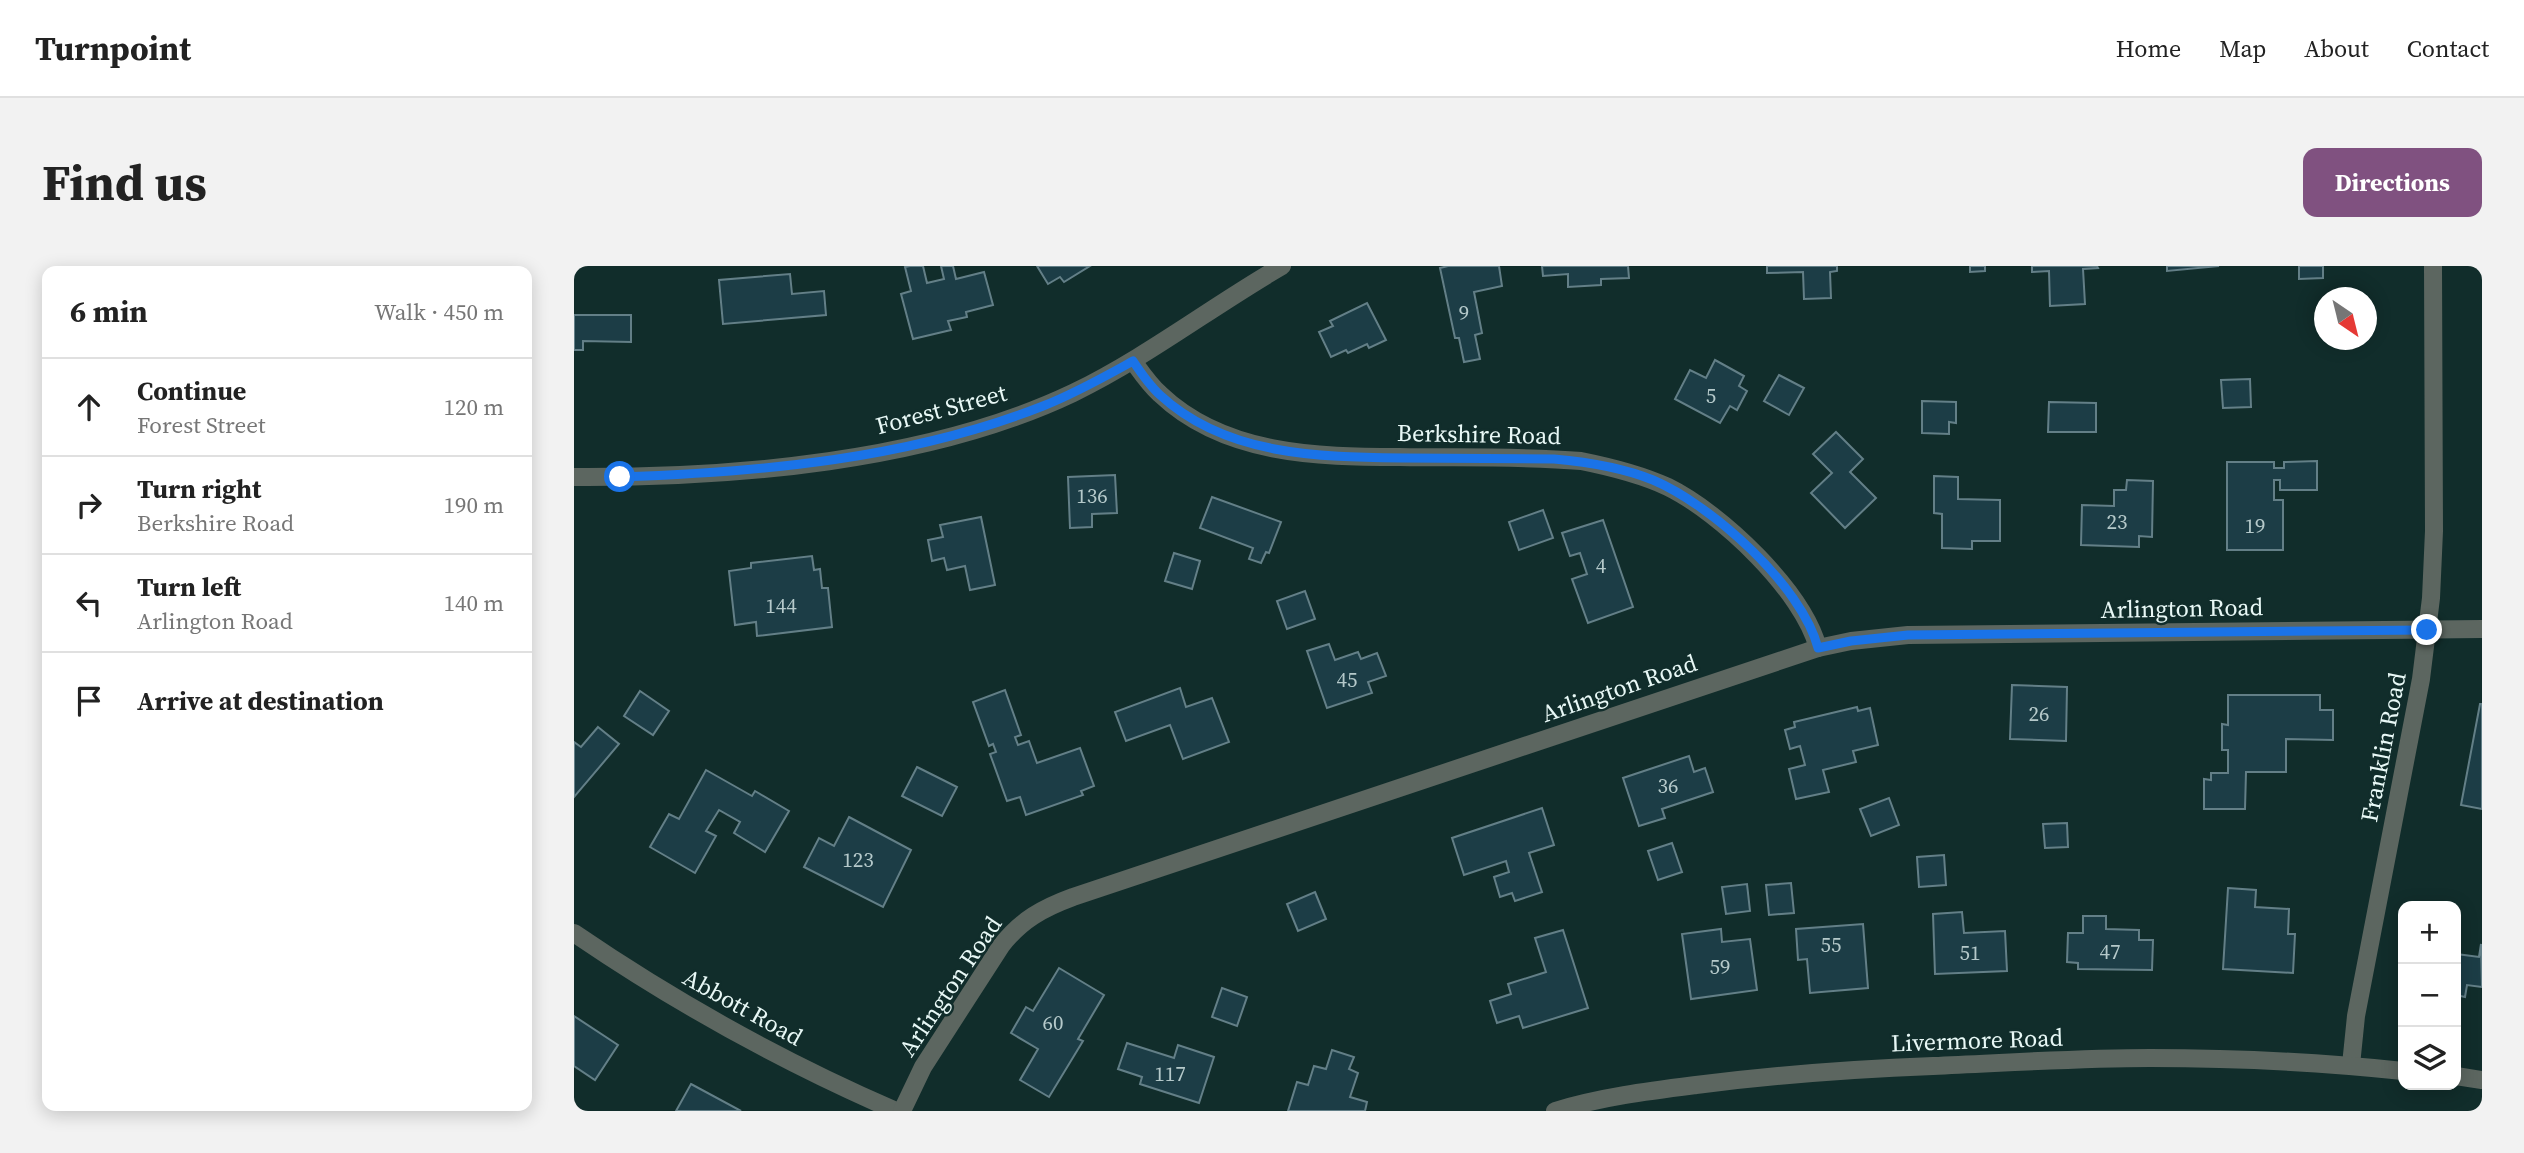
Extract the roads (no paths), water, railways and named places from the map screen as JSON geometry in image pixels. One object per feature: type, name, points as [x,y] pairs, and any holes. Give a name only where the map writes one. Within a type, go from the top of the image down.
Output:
[{"type":"street","name":"Forest Street","points":[[574,477],[733,471],[842,458],[946,437],[1014,417],[1064,397],[1133,361],[1282,266]]},
{"type":"street","name":"Franklin Road","points":[[2351,1065],[2356,1016],[2421,679],[2427,630],[2434,531],[2433,266]]},
{"type":"street","name":"Berkshire Road","points":[[1133,361],[1158,393],[1191,418],[1240,439],[1292,453],[1340,457],[1581,461],[1653,480],[1706,511],[1763,563],[1801,609],[1814,633],[1818,648]]},
{"type":"street","name":"Arlington Road","points":[[902,1111],[923,1067],[1001,946],[1011,933],[1035,913],[1099,888],[1818,648],[1851,641],[1908,635],[2482,629]]},
{"type":"street","name":"Abbott Road","points":[[574,933],[646,980],[759,1045],[896,1111]]},
{"type":"street","name":"Livermore Road","points":[[1555,1111],[1671,1088],[1847,1069],[2148,1058],[2351,1065],[2398,1070]]},
{"type":"street","points":[[2461,1077],[2482,1080]]}]
